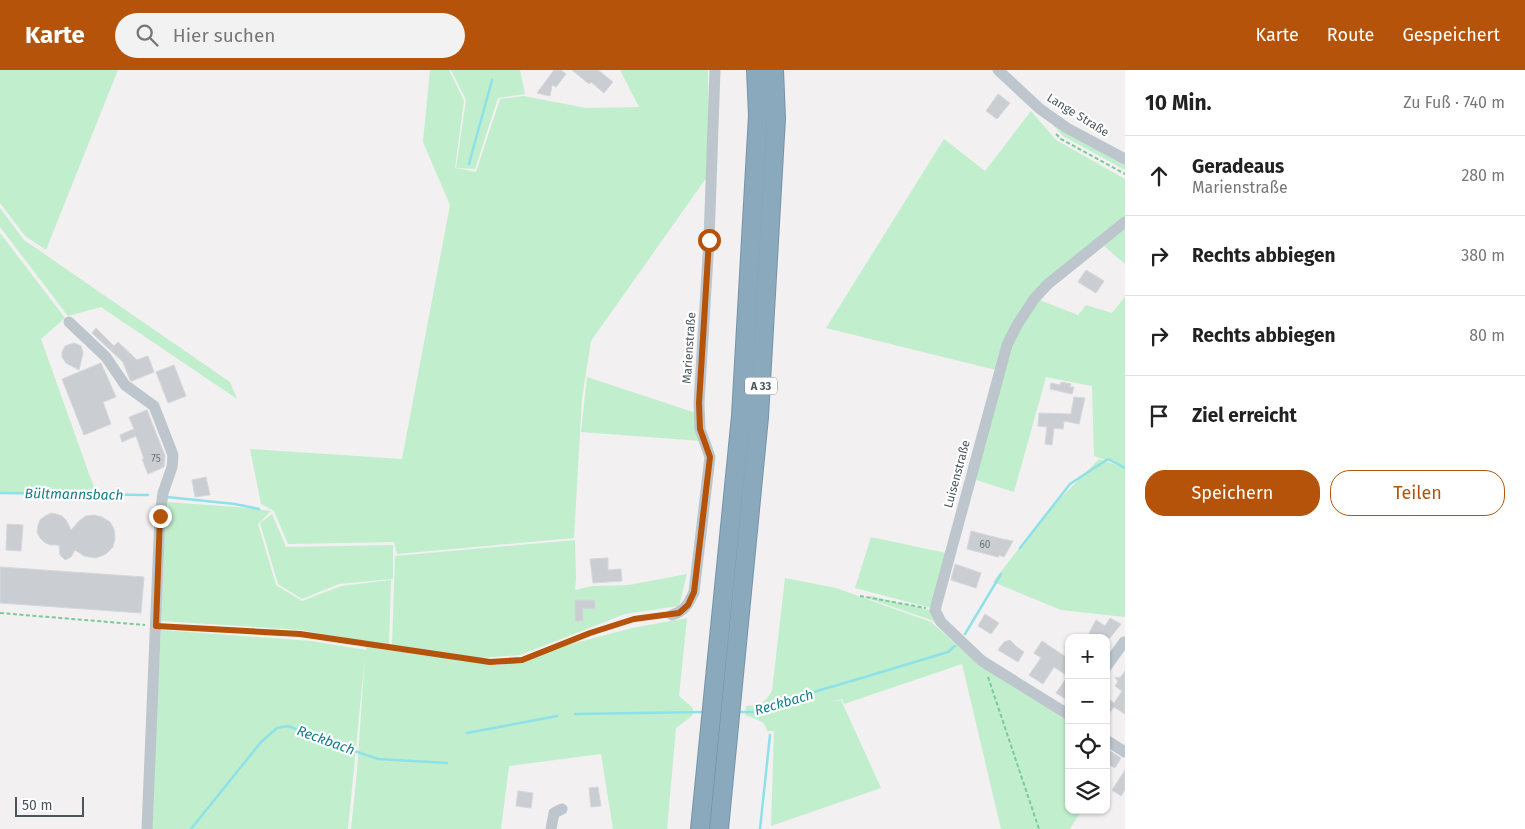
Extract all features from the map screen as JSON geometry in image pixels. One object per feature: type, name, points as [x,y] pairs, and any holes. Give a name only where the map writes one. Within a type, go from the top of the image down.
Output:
[{"type":"highway","name":"A 33","points":[[700,829],[741,416],[758,115],[756,70]]},
{"type":"highway","name":"A 33","points":[[719,829],[759,417],[776,118],[774,70]]},
{"type":"street","name":"Marienstraße","points":[[672,615],[679,613],[688,605],[694,592],[710,457],[700,429],[699,403],[709,240],[714,70]]},
{"type":"street","name":"Lange Straße","points":[[998,70],[1067,128],[1125,159]]},
{"type":"street","name":"Luisenstraße","points":[[935,610],[1007,345],[1034,299],[1048,284],[1125,222]]},
{"type":"street","points":[[69,322],[106,357],[126,385],[154,406],[173,455],[172,467],[164,493],[160,516],[147,829]]},
{"type":"street","points":[[935,610],[941,622],[982,661],[1065,713]]},
{"type":"street","points":[[1110,661],[1124,642]]},
{"type":"street","points":[[1110,743],[1125,752]]},
{"type":"street","points":[[551,829],[554,813],[562,809]]},
{"type":"path","points":[[860,596],[935,610]]},
{"type":"path","points":[[0,613],[156,626],[300,634],[490,662],[522,660],[590,633],[634,619],[672,615]]},
{"type":"path","points":[[982,661],[1039,829]]},
{"type":"green space","points":[[0,70],[118,70],[46,250],[25,236],[0,203]]},
{"type":"green space","points":[[430,70],[449,70],[464,101],[455,168],[476,172],[500,99],[524,96],[586,108],[639,107],[620,70],[708,70],[709,174],[591,341],[582,398],[574,538],[397,554],[394,542],[288,544],[274,511],[261,504],[250,449],[402,459],[450,205],[423,142]]},
{"type":"green space","points":[[451,70],[520,70],[525,94],[498,98],[475,169],[456,168],[466,100]]},
{"type":"green space","points":[[1031,111],[1056,140],[1125,179],[1125,218],[1049,279],[996,370],[826,328],[944,139],[985,171]]},
{"type":"green space","points":[[1045,116],[1125,163],[1125,170],[1063,136]]},
{"type":"green space","points":[[0,208],[24,240],[230,382],[237,399],[101,307],[68,316],[0,227]]},
{"type":"green space","points":[[1125,229],[1125,264],[1104,246]]},
{"type":"green space","points":[[0,233],[65,318],[41,339],[97,496],[0,492]]},
{"type":"green space","points":[[1125,297],[1125,467],[1094,456],[1092,386],[1046,377],[1014,492],[973,479],[1010,347],[1037,299],[1078,315],[1086,305],[1112,313]]},
{"type":"green space","points":[[587,377],[702,415],[701,441],[581,432]]},
{"type":"green space","points":[[1099,459],[1125,468],[1125,617],[1061,610],[993,582],[1046,513]]},
{"type":"green space","points":[[166,502],[271,511],[258,524],[276,585],[302,601],[341,586],[391,580],[389,644],[366,642],[301,630],[161,621]]},
{"type":"green space","points":[[272,514],[286,547],[393,545],[393,579],[339,584],[302,599],[278,584],[260,523]]},
{"type":"green space","points":[[871,537],[946,553],[931,608],[855,588]]},
{"type":"green space","points":[[575,540],[575,590],[592,586],[629,585],[687,574],[679,606],[625,614],[520,655],[479,658],[392,645],[395,556]]},
{"type":"green space","points":[[785,578],[836,588],[931,622],[978,663],[1065,719],[1065,814],[1079,814],[1070,829],[1001,829],[962,664],[844,704],[842,699],[830,702],[841,700],[881,788],[771,826],[774,731],[767,731],[762,722],[745,715],[746,706],[762,703],[772,691]]},
{"type":"green space","points":[[870,596],[934,611],[961,646],[931,620],[864,597]]},
{"type":"green space","points":[[687,618],[679,696],[693,708],[692,716],[676,728],[667,829],[613,829],[601,754],[509,766],[501,829],[351,829],[365,655],[348,829],[150,829],[161,630],[311,641],[366,650],[366,647],[495,665],[524,662],[564,646],[632,628]]},
{"type":"building","points":[[554,70],[561,70],[566,74],[556,87],[552,85],[550,96],[537,93]]},
{"type":"building","points":[[572,70],[598,70],[613,82],[604,93]]},
{"type":"building","points":[[998,94],[1010,103],[997,119],[986,111]]},
{"type":"building","points":[[1086,270],[1104,281],[1096,293],[1078,282]]},
{"type":"building","points":[[96,328],[114,346],[110,350],[92,333]]},
{"type":"building","points":[[118,342],[137,360],[148,356],[154,372],[132,381],[130,380],[123,362],[110,350]]},
{"type":"building","points":[[74,343],[81,346],[83,353],[79,370],[66,363],[62,357],[65,346]]},
{"type":"building","points":[[101,363],[116,397],[103,402],[111,424],[84,435],[62,379]]},
{"type":"building","points":[[174,365],[186,396],[168,403],[156,372]]},
{"type":"building","points":[[1061,382],[1071,384],[1070,387],[1074,387],[1072,394],[1050,389],[1051,383],[1060,385]]},
{"type":"building","points":[[1074,397],[1085,398],[1079,424],[1064,421],[1063,429],[1054,428],[1052,445],[1045,444],[1047,427],[1038,426],[1039,413],[1071,414]]},
{"type":"building","points":[[147,410],[165,456],[164,467],[148,474],[136,436],[122,442],[120,435],[134,429],[129,417]]},
{"type":"building","points":[[206,477],[210,495],[195,497],[192,480]]},
{"type":"building","points":[[51,513],[62,516],[71,530],[86,516],[102,517],[110,522],[114,529],[113,547],[106,554],[96,558],[84,556],[75,550],[71,557],[65,560],[60,555],[59,545],[50,545],[44,542],[37,532],[40,520]]},
{"type":"building","points":[[7,524],[23,525],[21,551],[6,550]]},
{"type":"building","points":[[971,531],[1013,541],[1004,557],[999,555],[998,557],[967,549]]},
{"type":"building","points":[[608,558],[608,570],[621,569],[622,581],[593,583],[590,559]]},
{"type":"building","points":[[955,564],[981,573],[976,588],[951,580]]},
{"type":"building","points":[[0,567],[144,577],[141,613],[0,603]]},
{"type":"building","points":[[575,600],[595,600],[595,609],[583,608],[583,621],[575,621]]},
{"type":"building","points":[[985,614],[999,623],[991,634],[978,626]]},
{"type":"building","points":[[1110,618],[1121,624],[1110,638],[1110,634],[1089,633],[1096,620],[1105,626]]},
{"type":"building","points":[[1010,640],[1024,652],[1018,662],[998,650],[1004,642]]},
{"type":"building","points":[[1042,641],[1065,656],[1065,674],[1054,667],[1043,684],[1029,675],[1041,658],[1034,653]]},
{"type":"building","points":[[1125,671],[1125,714],[1114,707],[1110,712],[1110,700],[1114,703],[1122,691],[1115,686],[1118,682],[1115,677],[1120,678]]},
{"type":"building","points":[[1065,680],[1065,699],[1056,693]]},
{"type":"building","points":[[1110,751],[1121,758],[1115,768],[1110,765]]},
{"type":"building","points":[[1125,770],[1125,790],[1121,796],[1112,790]]},
{"type":"building","points":[[598,787],[601,806],[591,807],[589,788]]},
{"type":"building","points":[[518,791],[533,793],[531,808],[516,806]]},
{"type":"waterway","name":"Bültmannsbach","points":[[469,164],[492,80]]},
{"type":"waterway","name":"Reckbach","points":[[1020,548],[1070,484],[1108,459],[1125,468]]},
{"type":"waterway","name":"Bültmannsbach","points":[[0,493],[148,495]]},
{"type":"waterway","name":"Bültmannsbach","points":[[167,497],[235,504],[259,509]]},
{"type":"waterway","name":"Reckbach","points":[[965,634],[1001,574]]},
{"type":"waterway","name":"Reckbach","points":[[738,712],[756,712],[786,700],[948,652],[955,646]]},
{"type":"waterway","name":"Reckbach","points":[[575,714],[705,712]]},
{"type":"waterway","name":"Reckbach","points":[[467,733],[557,716]]},
{"type":"waterway","name":"Reckbach","points":[[191,829],[261,742],[277,728],[288,726],[378,759],[447,763]]},
{"type":"waterway","points":[[760,829],[770,735]]},
{"type":"route","points":[[160,516],[156,626],[300,634],[490,662],[522,660],[590,633],[634,619],[679,613],[688,605],[694,592],[710,457],[700,429],[699,403],[709,240]]}]
